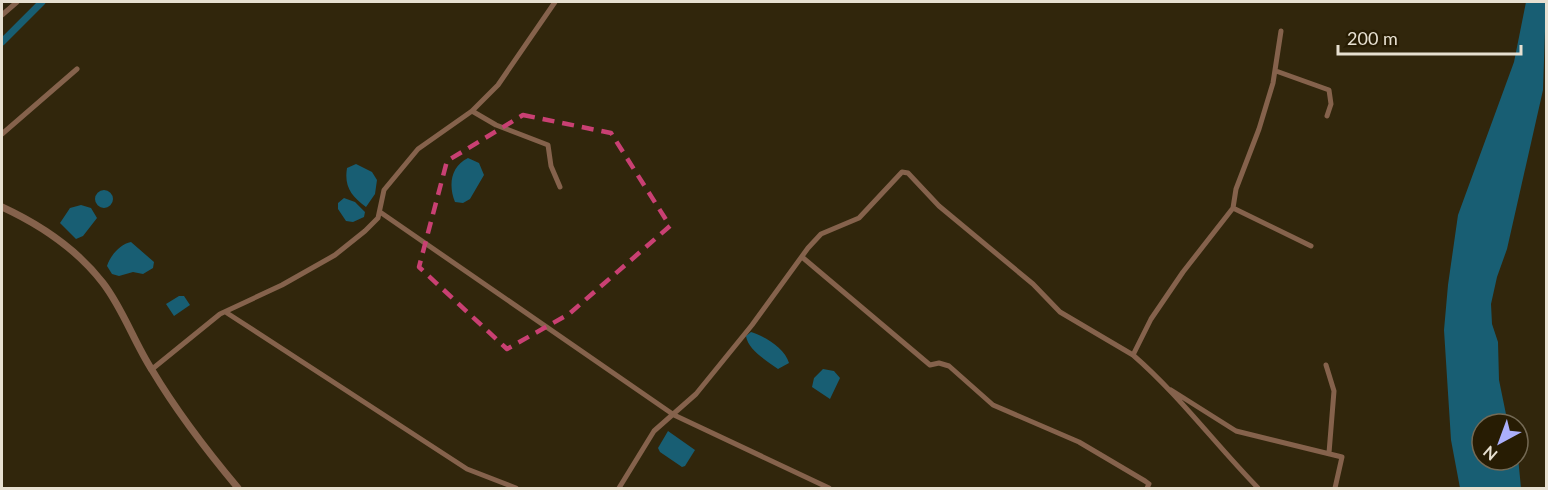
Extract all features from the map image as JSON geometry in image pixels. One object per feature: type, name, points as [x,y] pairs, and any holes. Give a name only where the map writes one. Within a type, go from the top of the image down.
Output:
[{"type":"street","points":[[2,15],[17,2]]},
{"type":"street","points":[[151,370],[220,314],[336,255],[365,231],[378,218],[384,190],[418,149],[472,111],[498,85],[555,2]]},
{"type":"street","points":[[1133,355],[1151,319],[1178,279],[1233,208],[1236,189],[1259,129],[1275,71],[1281,31]]},
{"type":"street","points":[[2,134],[77,69]]},
{"type":"street","points":[[1275,71],[1329,90],[1331,96],[1328,116]]},
{"type":"street","points":[[472,111],[496,125],[548,145],[551,166],[560,187]]},
{"type":"street","points":[[619,489],[654,431],[696,394],[821,234],[835,227],[852,223],[902,172],[908,173],[939,206],[1033,284],[1060,312],[1133,355],[1171,390],[1258,489]]},
{"type":"street","points":[[2,207],[36,222],[64,243],[103,283],[151,370],[190,428],[238,489]]},
{"type":"street","points":[[1233,208],[1311,246]]},
{"type":"street","points":[[380,212],[674,415],[829,489]]},
{"type":"street","points":[[802,257],[930,365],[939,363],[949,366],[993,405],[1079,442],[1145,481],[1149,484],[1147,489]]},
{"type":"street","points":[[227,312],[467,469],[516,489]]},
{"type":"street","points":[[1326,364],[1334,391],[1329,453]]},
{"type":"street","points":[[1171,390],[1236,431],[1342,457],[1335,489]]},
{"type":"highlighted area","points":[[523,115],[611,133],[670,226],[569,314],[507,349],[419,267],[447,161]]},
{"type":"water","points":[[1526,2],[1546,2],[1543,90],[1507,249],[1491,304],[1492,324],[1498,342],[1499,380],[1506,412],[1470,412],[1470,472],[1519,472],[1521,488],[1460,488],[1451,440],[1444,330],[1448,285],[1458,215],[1514,62]]},
{"type":"water","points":[[468,158],[479,163],[484,175],[470,199],[463,203],[455,202],[452,177],[462,161]]},
{"type":"water","points":[[356,164],[372,172],[377,180],[375,194],[366,207],[356,199],[348,185],[347,168]]},
{"type":"water","points":[[100,190],[108,190],[113,195],[111,206],[100,208],[95,203],[95,195]]},
{"type":"water","points":[[344,198],[355,202],[365,212],[364,217],[353,222],[346,221],[338,209],[338,203]]},
{"type":"water","points":[[81,205],[91,208],[97,218],[83,236],[76,239],[60,223],[70,208]]},
{"type":"water","points":[[131,242],[154,262],[153,268],[143,274],[133,272],[119,276],[112,274],[107,266],[110,258],[119,248]]},
{"type":"water","points":[[179,296],[184,296],[190,305],[174,316],[166,304]]},
{"type":"water","points":[[751,332],[762,336],[779,348],[789,363],[778,369],[759,355],[747,341],[746,336]]},
{"type":"water","points":[[823,369],[834,371],[840,378],[830,399],[812,387],[814,378]]},
{"type":"water","points":[[668,431],[695,450],[685,466],[682,467],[660,452],[658,448]]},
{"type":"waterway","points":[[2,42],[42,2]]}]
